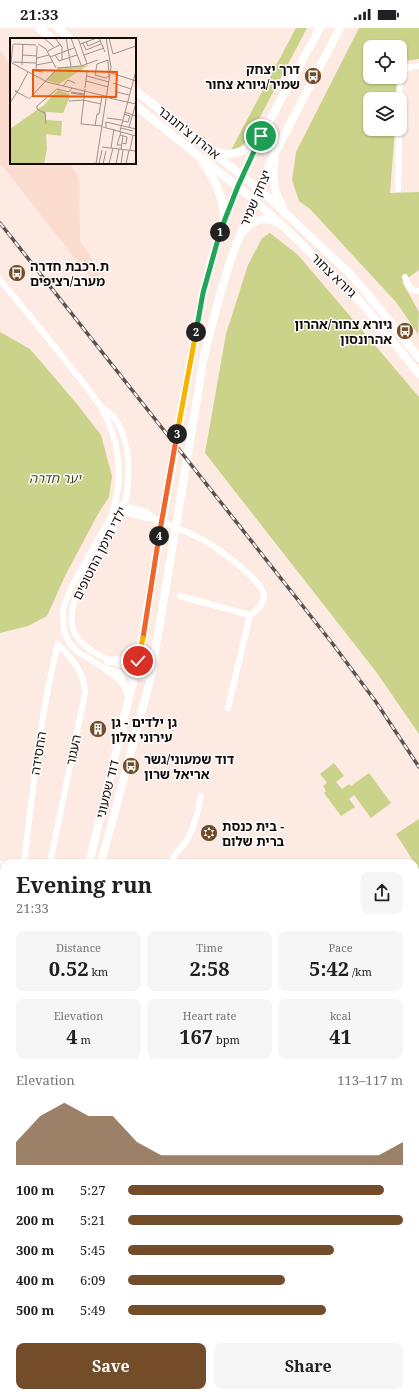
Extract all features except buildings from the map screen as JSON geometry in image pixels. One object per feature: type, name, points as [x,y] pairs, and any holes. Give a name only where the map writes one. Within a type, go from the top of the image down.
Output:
[{"type":"main road","points":[[39,28],[52,38]]},
{"type":"main road","points":[[58,28],[70,38]]},
{"type":"main road","name":"יצחק שמיר","points":[[159,535],[207,277],[223,223],[261,136],[320,28]]},
{"type":"main road","name":"יצחק שמיר","points":[[174,541],[204,356],[220,295],[253,199],[278,147],[340,28]]},
{"type":"main road","name":"אהרון צ'חנובר","points":[[136,91],[243,175]]},
{"type":"main road","name":"אהרון צ'חנובר","points":[[136,106],[238,186]]},
{"type":"main road","points":[[209,148],[227,154],[239,153],[252,145],[261,136]]},
{"type":"main road","points":[[278,147],[273,165],[273,183],[278,200],[293,221]]},
{"type":"main road","points":[[195,153],[208,169],[217,185],[222,203],[223,223]]},
{"type":"main road","name":"גיורא צחור","points":[[243,175],[349,273],[419,358]]},
{"type":"main road","name":"גיורא צחור","points":[[238,186],[283,226],[368,309],[419,374]]},
{"type":"main road","points":[[238,240],[247,227],[259,219],[268,219],[283,226]]},
{"type":"main road","name":"דוד שמעוני","points":[[90,859],[136,673],[159,535]]},
{"type":"main road","name":"דוד שמעוני","points":[[102,859],[151,677],[174,541]]},
{"type":"main road","points":[[129,701],[128,692],[124,684],[107,665],[124,660],[134,655],[141,646]]},
{"type":"street","points":[[407,69],[409,67],[419,66]]},
{"type":"street","points":[[398,189],[399,136]]},
{"type":"street","points":[[406,277],[410,289],[415,292],[419,291]]},
{"type":"street","name":"ילדי תימן החטופים","points":[[0,280],[100,406],[112,431],[119,458],[119,482],[115,505],[110,517],[73,584],[63,610],[64,632],[70,644],[78,652],[89,659],[151,677]]},
{"type":"street","name":"ילדי תימן החטופים","points":[[100,406],[113,415],[125,441],[128,454],[127,495],[123,508],[77,592],[71,611],[72,625],[78,638],[107,665]]},
{"type":"street","points":[[115,505],[144,518],[152,518],[203,540],[232,559],[263,592],[262,602],[256,611],[250,615],[228,708]]},
{"type":"street","points":[[180,596],[250,615]]},
{"type":"street","name":"החסידה","points":[[24,859],[37,759],[52,669],[58,644]]},
{"type":"street","name":"העגור","points":[[51,859],[85,693],[84,682],[79,670],[58,644]]},
{"type":"street","points":[[172,859],[186,841],[195,823],[201,796]]},
{"type":"shaded area","points":[[0,50],[10,65],[10,164],[71,164],[79,178],[80,241],[101,273],[92,280],[0,163]]},
{"type":"green space","points":[[296,28],[307,28],[248,140],[240,147],[231,150]]},
{"type":"green space","points":[[359,28],[419,28],[419,59],[407,62],[407,40],[363,40],[363,84],[398,84],[397,92],[363,92],[363,136],[394,136],[390,193],[419,192],[419,270],[402,282],[419,312],[418,334],[396,302],[310,209],[299,201],[292,180],[296,152]]},
{"type":"green space","points":[[270,233],[298,255],[419,397],[419,734],[377,673],[205,453],[226,334],[248,265],[262,238]]},
{"type":"green space","name":"יער חדרה","points":[[0,332],[30,349],[77,404],[101,435],[112,476],[109,497],[98,514],[66,574],[47,616],[28,626],[0,633]]},
{"type":"green space","points":[[334,763],[344,776],[336,782],[342,789],[349,784],[351,786],[369,773],[391,803],[371,818],[354,795],[349,799],[355,807],[341,816],[324,793],[326,791],[323,786],[327,783],[320,774]]},
{"type":"green space","points":[[419,819],[419,859],[412,859],[396,834]]},
{"type":"railway","points":[[0,223],[332,643],[376,702],[419,767]]},
{"type":"place","name":"דרך יצחק שמיר/גיורא צחור","points":[[313,76]]},
{"type":"place","name":"ת.רכבת חדרה מערב/רציפים","points":[[17,273]]},
{"type":"place","name":"גיורא צחור/אהרון אהרונסון","points":[[405,331]]},
{"type":"place","name":"גן ילדים - גן עירוני אלון","points":[[98,729]]},
{"type":"place","name":"דוד שמעוני/גשר אריאל שרון","points":[[131,766]]},
{"type":"place","name":"בית כנסת - ברית שלום","points":[[209,833]]},
{"type":"route","points":[[138,661],[203,293],[223,223],[261,136]]}]
